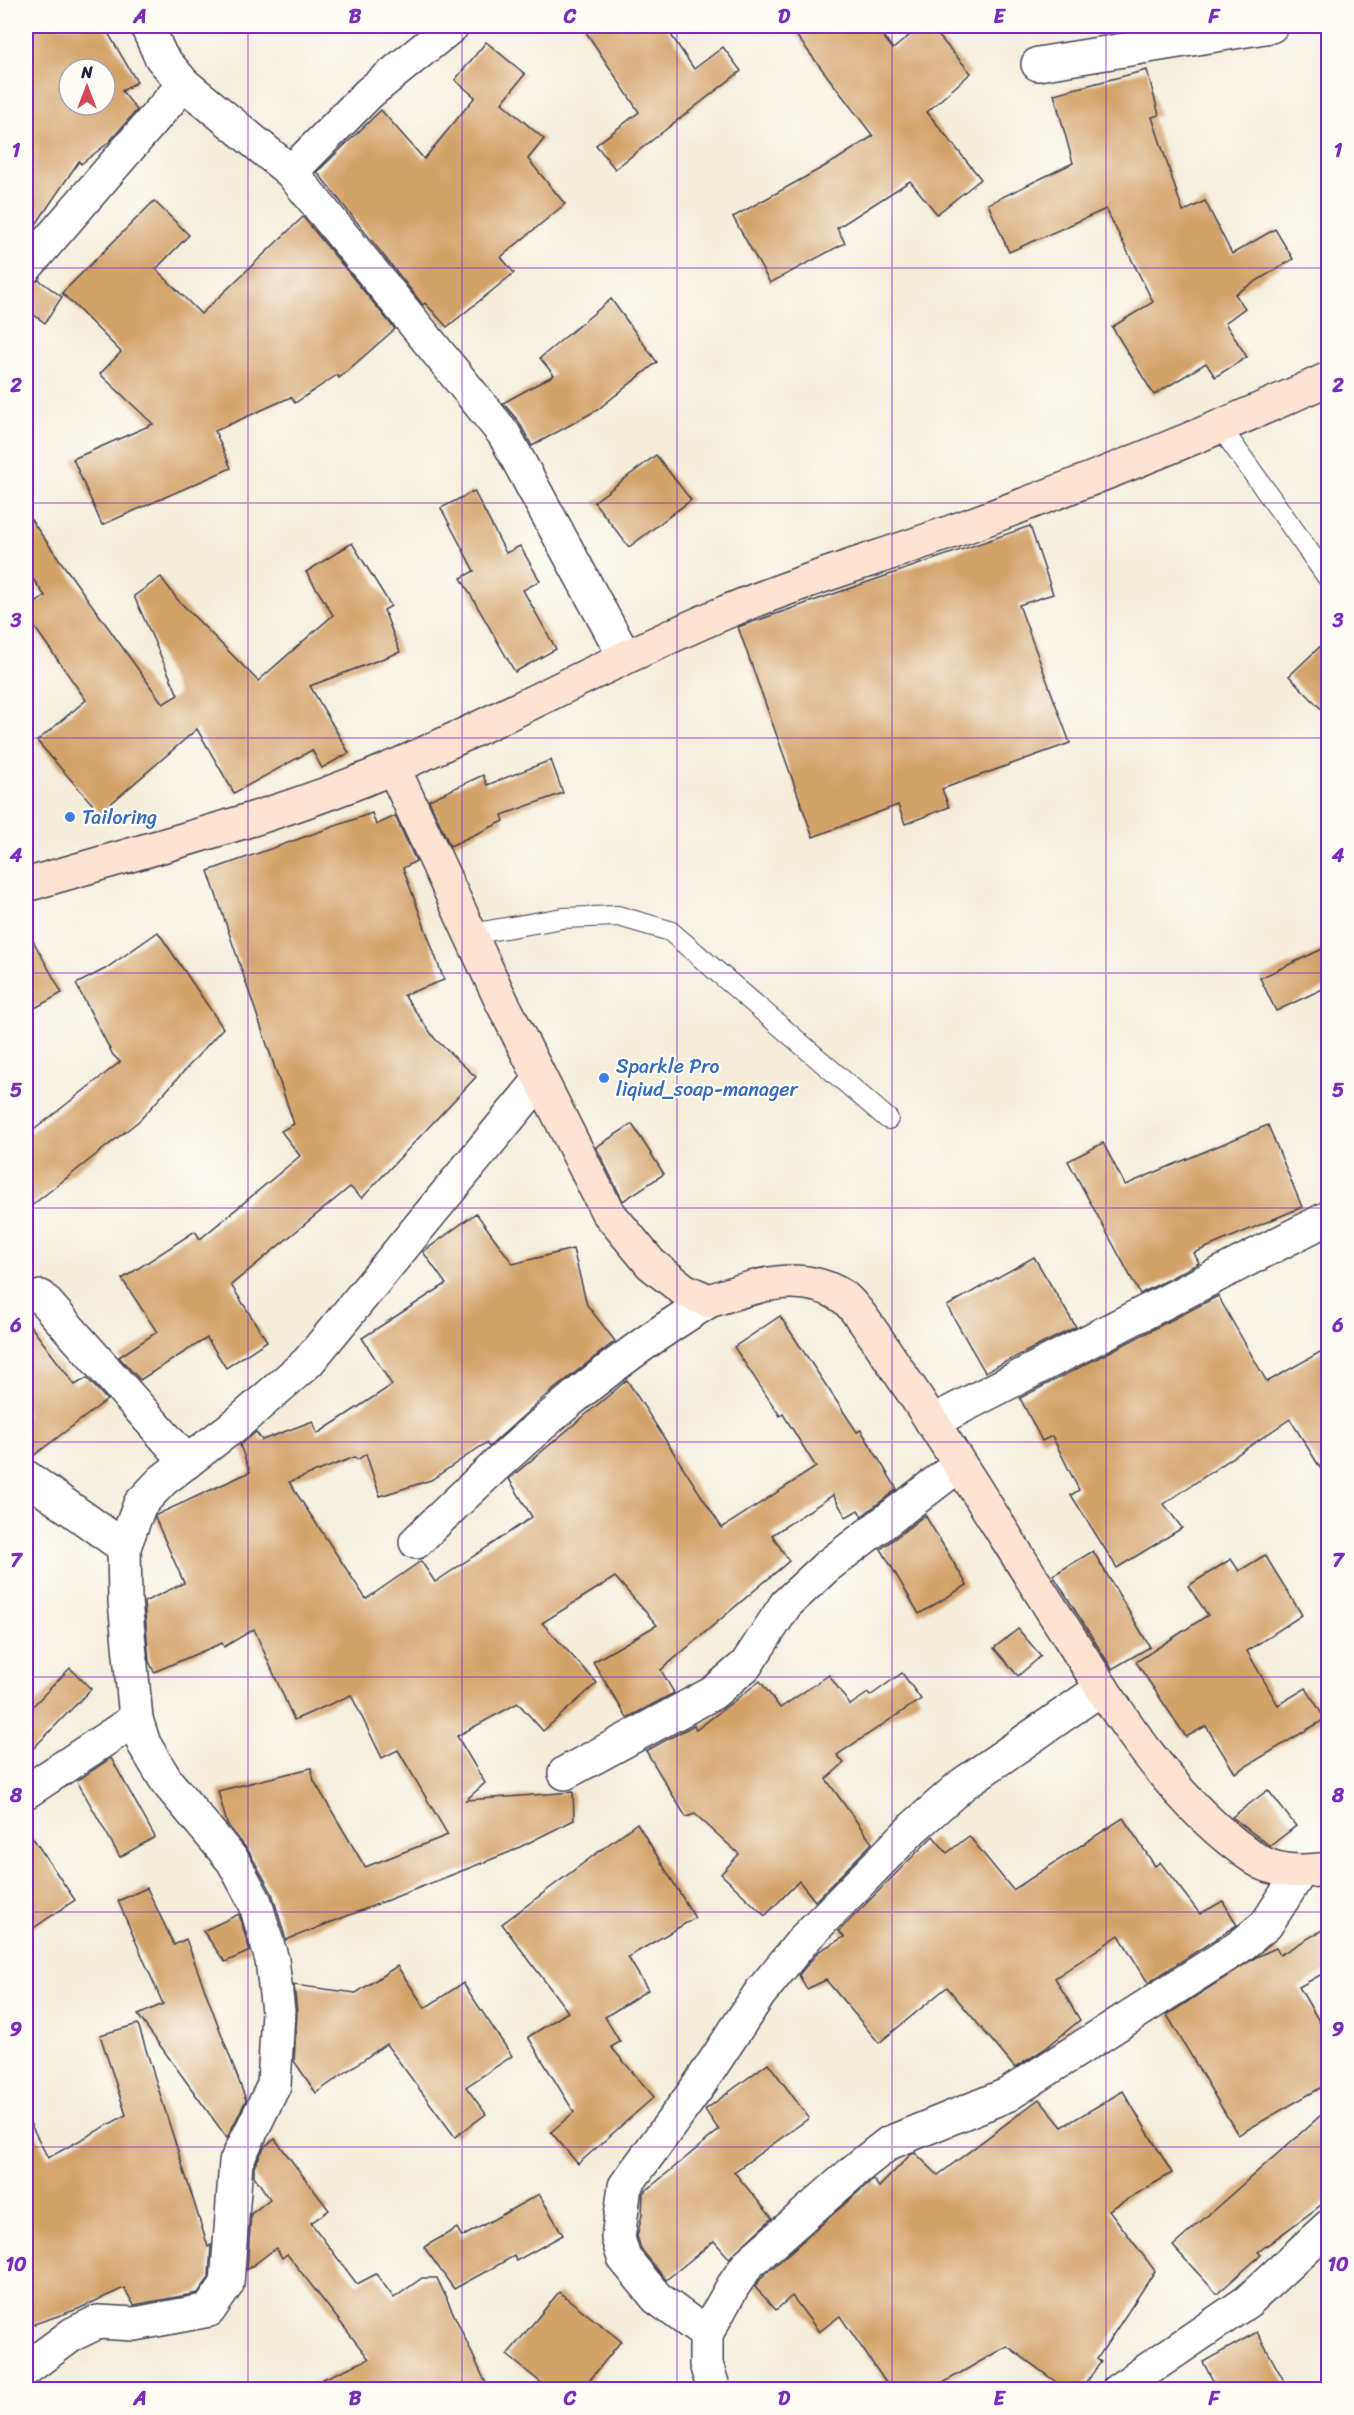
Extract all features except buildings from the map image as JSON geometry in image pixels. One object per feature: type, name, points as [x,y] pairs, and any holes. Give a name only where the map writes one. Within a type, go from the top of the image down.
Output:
[{"type":"street","points":[[147,26],[161,57],[184,84],[291,172],[504,434],[625,657]]},
{"type":"street","points":[[291,172],[369,93],[452,26]]},
{"type":"street","points":[[1038,64],[1271,26]]},
{"type":"street","points":[[26,267],[184,84]]},
{"type":"street","points":[[26,885],[255,820],[393,767],[625,657],[781,591],[971,525],[1221,428],[1329,379]]},
{"type":"street","points":[[393,767],[540,1080],[608,1211],[651,1264],[684,1290],[709,1301]]},
{"type":"street","points":[[26,2369],[73,2334],[98,2322],[135,2324],[209,2310],[227,2284],[236,2162],[274,2085],[278,2011],[272,1960],[255,1902],[233,1861],[167,1782],[144,1744],[136,1719],[125,1601],[124,1547],[140,1504],[162,1480],[274,1394],[308,1362],[540,1080]]},
{"type":"street","points":[[933,1422],[1329,1218]]},
{"type":"street","points":[[416,1542],[535,1429],[584,1389],[678,1320],[709,1301],[766,1283],[811,1282],[843,1296],[870,1330],[933,1422],[1102,1688],[1160,1768],[1205,1818],[1259,1862],[1314,1871]]},
{"type":"street","points":[[41,1297],[187,1462]]},
{"type":"street","points":[[565,1773],[713,1693],[746,1665],[786,1604],[826,1567],[959,1465]]},
{"type":"street","points":[[26,1477],[124,1547]]},
{"type":"street","points":[[706,2334],[657,2298],[624,2258],[618,2238],[625,2186],[697,2088],[760,1993],[805,1938],[913,1828],[963,1784],[1102,1688]]},
{"type":"street","points":[[26,1791],[136,1719]]},
{"type":"street","points":[[714,2390],[706,2364],[706,2334],[748,2264],[889,2143],[1007,2095],[1229,1954],[1266,1925],[1314,1871]]},
{"type":"street","points":[[1118,2390],[1248,2301],[1329,2227]]},
{"type":"lane","points":[[1221,428],[1329,578]]},
{"type":"lane","points":[[471,934],[562,918],[618,916],[670,931],[888,1119]]},
{"type":"place","name":"Tailoring","points":[[70,817]]},
{"type":"place","name":"Sparkle Pro liqiud_soap-manager","points":[[604,1078]]}]
